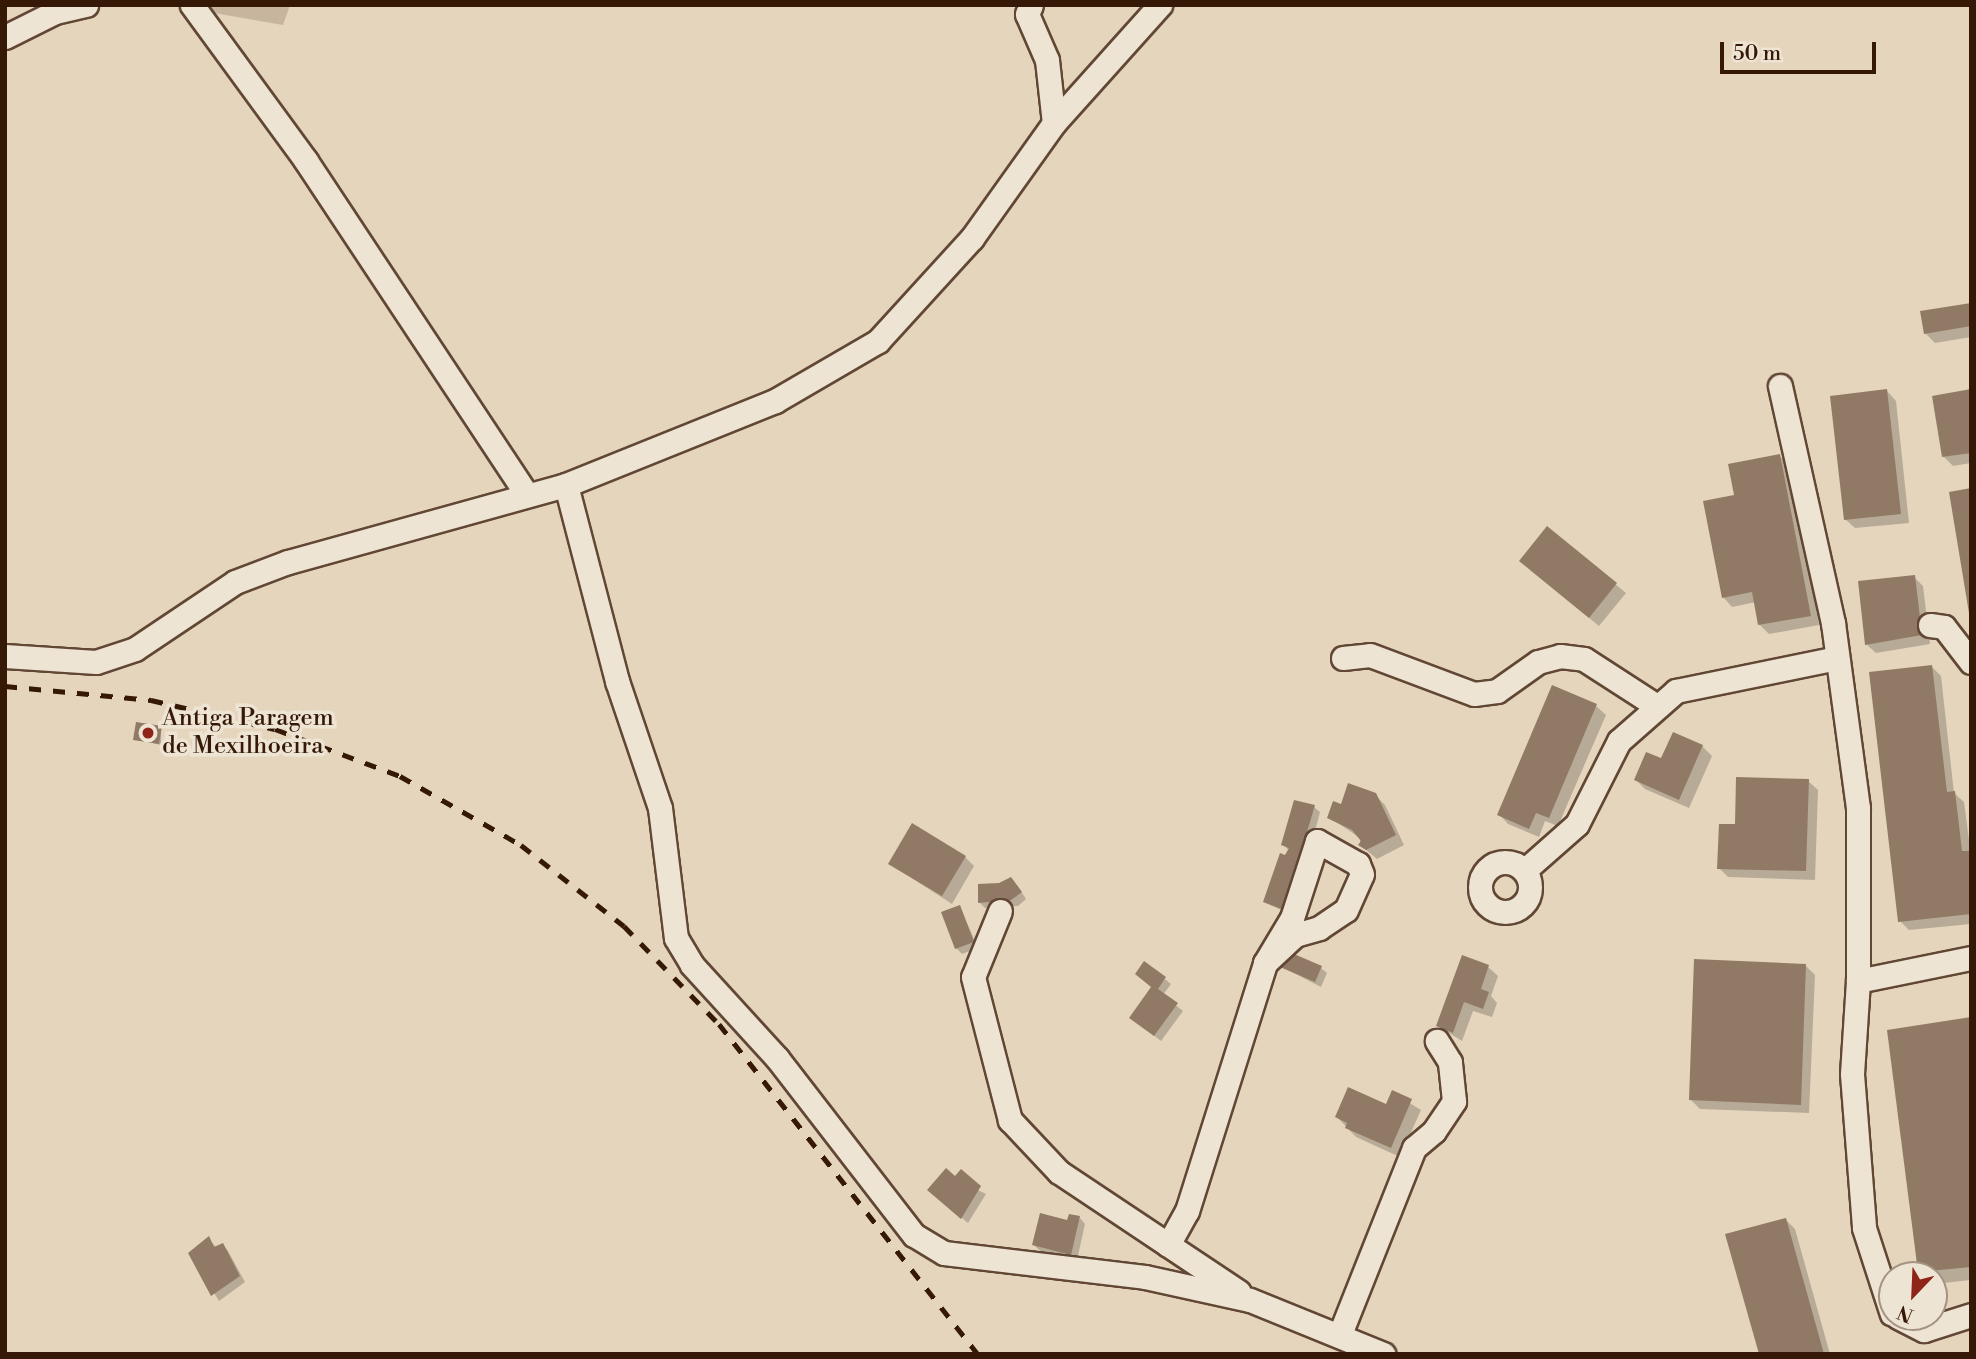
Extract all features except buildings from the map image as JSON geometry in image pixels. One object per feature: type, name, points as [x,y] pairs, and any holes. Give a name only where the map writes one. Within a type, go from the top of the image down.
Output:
[{"type":"street","points":[[5,37],[55,12],[86,5]]},
{"type":"street","points":[[192,5],[306,161],[526,494]]},
{"type":"street","points":[[1031,5],[1027,14],[1047,60],[1054,123]]},
{"type":"street","points":[[5,656],[57,656],[96,662],[135,649],[235,582],[288,562],[566,485],[775,401],[878,341],[972,237],[1054,123],[1160,5]]},
{"type":"street","points":[[1780,386],[1838,658],[1858,808],[1858,981],[1852,1074],[1864,1228],[1878,1271]]},
{"type":"street","points":[[566,485],[617,681],[660,808],[676,938],[692,965],[777,1058],[914,1235],[944,1253],[1145,1277],[1250,1300],[1340,1334],[1382,1354]]},
{"type":"street","points":[[1930,625],[1944,627],[1971,662]]},
{"type":"street","points":[[1343,658],[1370,655],[1474,694],[1497,691],[1538,662],[1560,656],[1584,659],[1655,705]]},
{"type":"street","points":[[1525,870],[1577,824],[1619,741],[1655,705],[1676,691],[1702,682],[1838,658]]},
{"type":"street","points":[[1168,1245],[1187,1212],[1265,963],[1292,918],[1317,842],[1358,864],[1362,874],[1346,910],[1319,928],[1296,935],[1265,963]]},
{"type":"street","points":[[1000,911],[972,976],[1010,1121],[1059,1172],[1250,1300]]},
{"type":"street","points":[[1858,981],[1971,958]]},
{"type":"street","points":[[1340,1334],[1414,1148],[1434,1131],[1454,1101],[1450,1062],[1437,1041]]},
{"type":"street","points":[[1948,1322],[1971,1315]]},
{"type":"shaded area","points":[[168,5],[290,5],[283,25]]},
{"type":"railway","points":[[5,686],[151,700],[275,729],[400,776],[521,845],[624,926],[719,1024],[978,1354]]},
{"type":"place","name":"Antiga Paragem de Mexilhoeira","points":[[148,733]]}]
